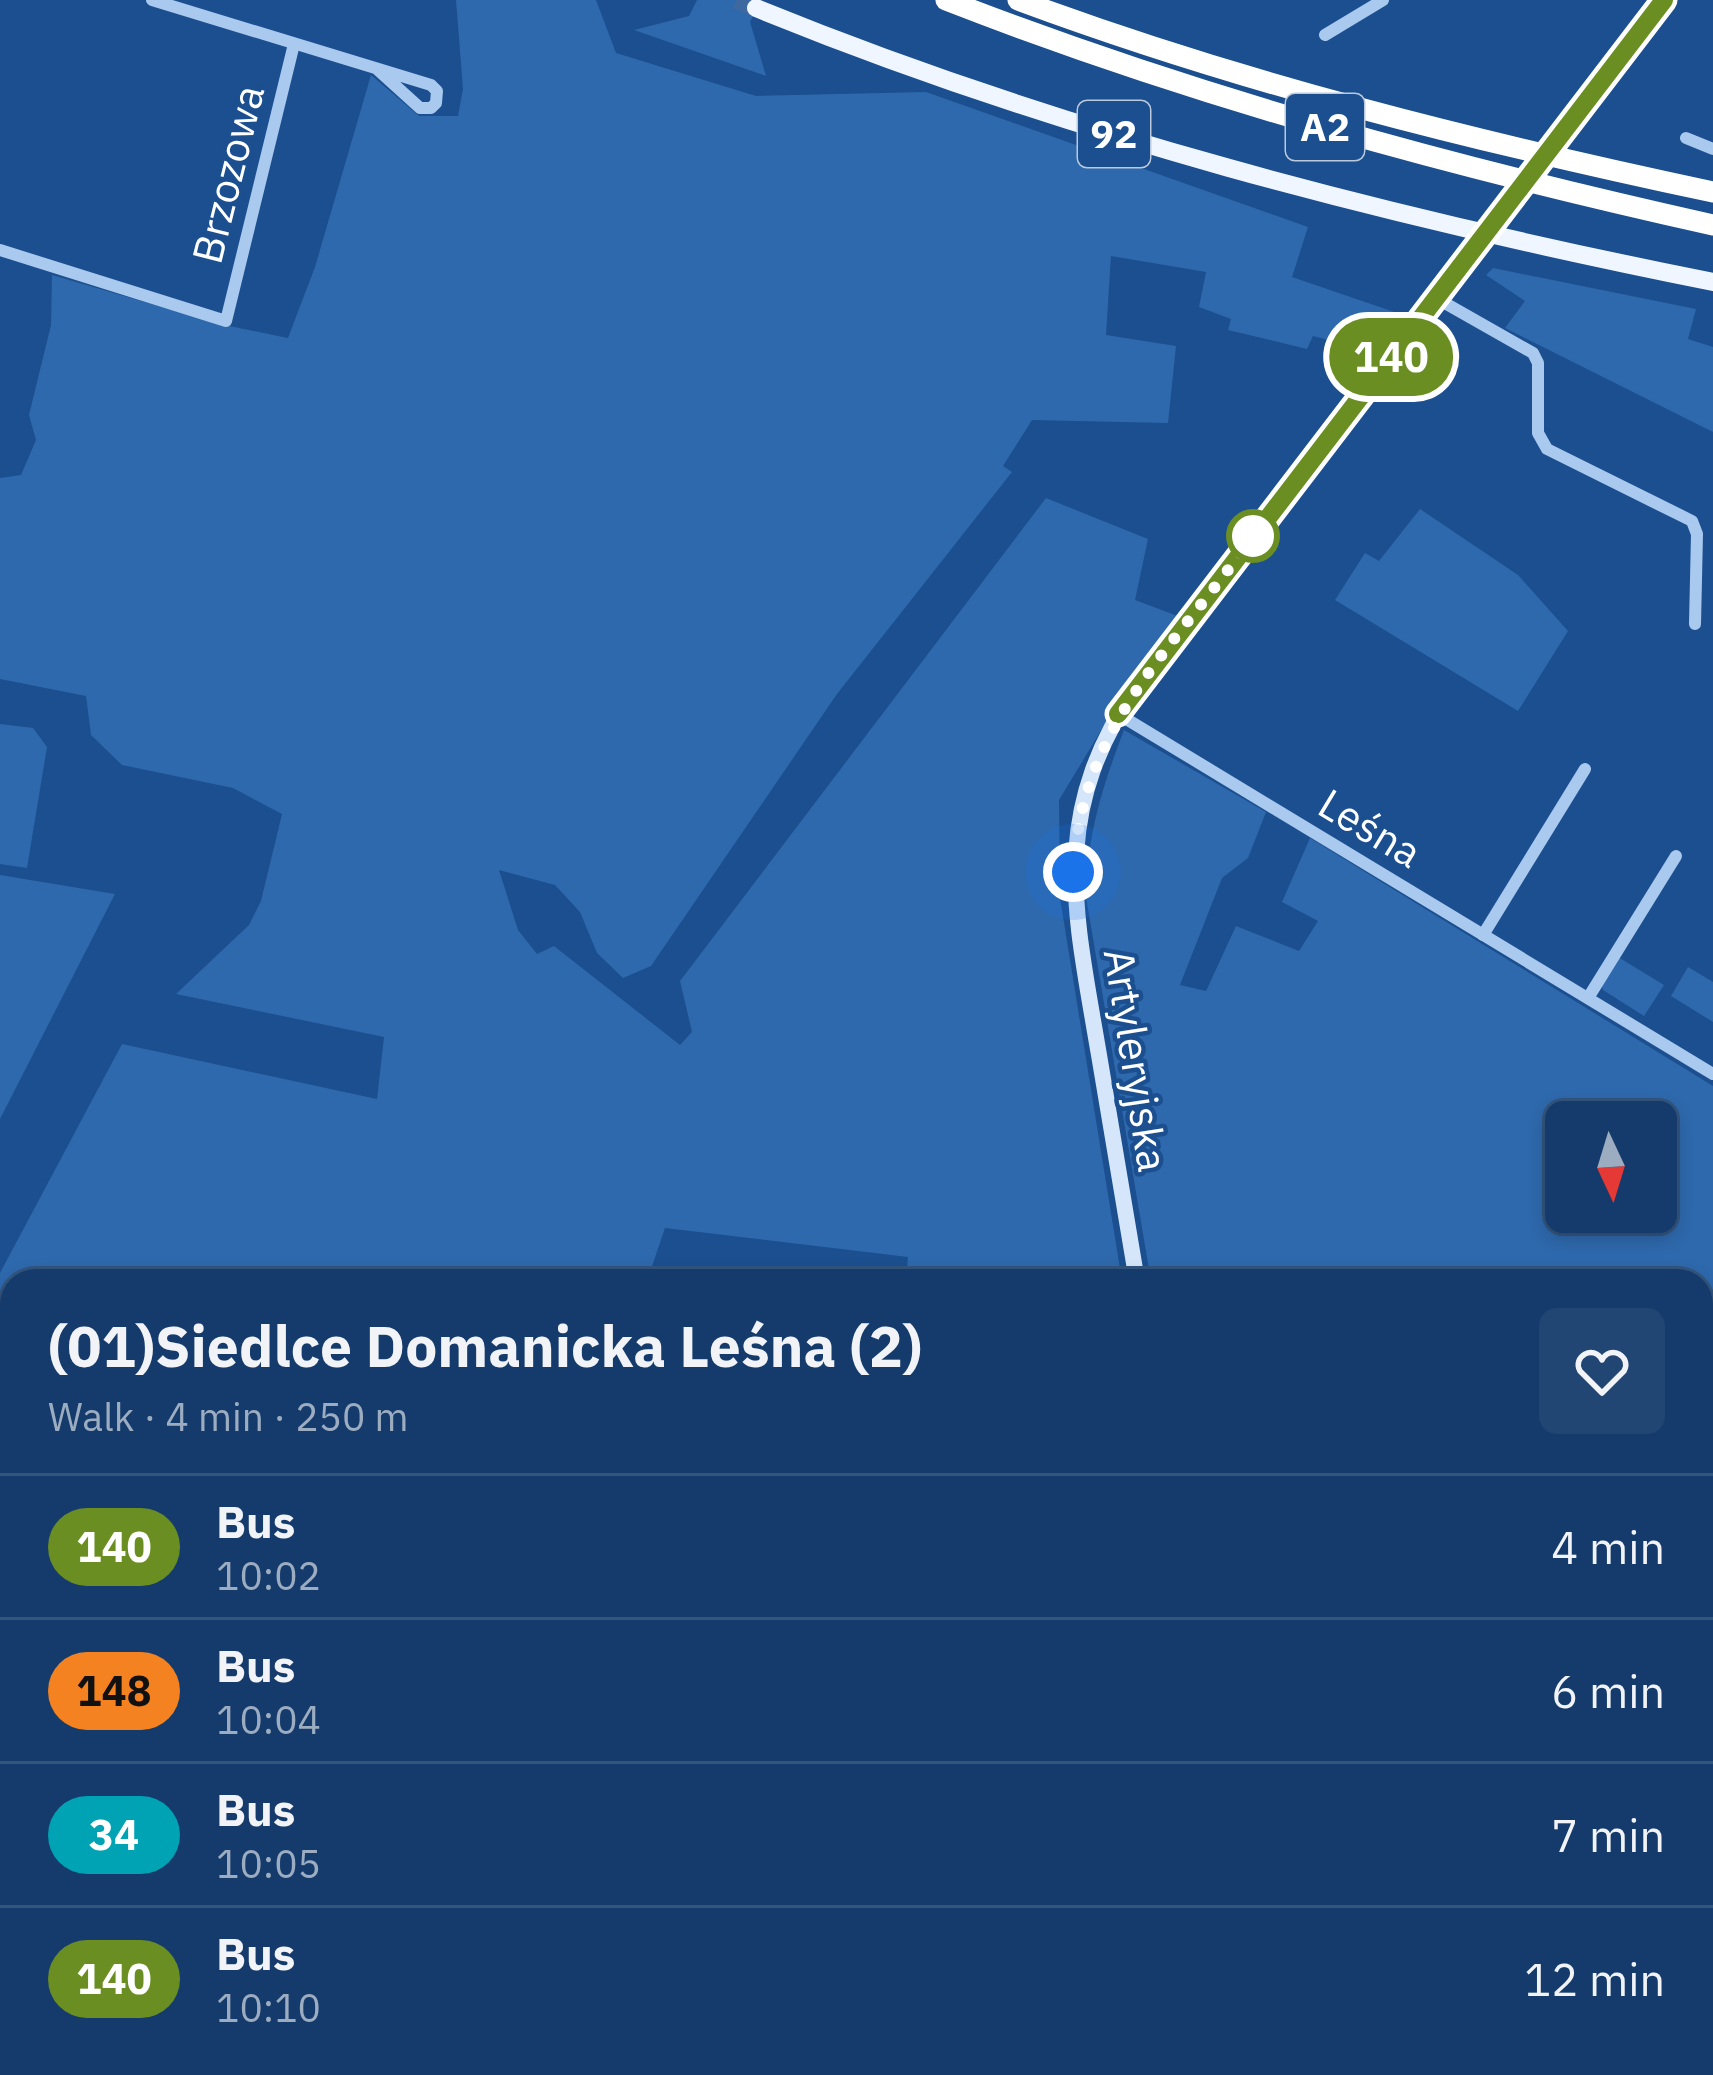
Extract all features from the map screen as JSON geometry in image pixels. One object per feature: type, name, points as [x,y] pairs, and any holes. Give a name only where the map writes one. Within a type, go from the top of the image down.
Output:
[{"type":"highway","name":"A2","points":[[946,0],[1083,54],[1375,142],[1713,225]]},
{"type":"highway","name":"A2","points":[[1018,0],[1208,65],[1400,120],[1713,191]]},
{"type":"main road","name":"92","points":[[756,8],[952,82],[1137,141],[1427,218],[1713,283]]},
{"type":"street","points":[[152,0],[431,85],[437,91],[436,103],[420,108],[376,69]]},
{"type":"street","points":[[1325,35],[1383,0]]},
{"type":"street","name":"Artyleryjska","points":[[1135,1269],[1074,895],[1081,807],[1099,752],[1118,714],[1664,0]]},
{"type":"street","name":"Brzozowa","points":[[0,250],[226,321],[294,44]]},
{"type":"street","points":[[1686,138],[1713,149]]},
{"type":"street","points":[[1436,298],[1533,353],[1538,363],[1538,433],[1547,448],[1692,521],[1697,534],[1695,624]]},
{"type":"street","name":"Leśna","points":[[1118,714],[1713,1074]]},
{"type":"street","points":[[1483,935],[1585,769]]},
{"type":"street","points":[[1588,998],[1676,856]]},
{"type":"shaded area","points":[[456,0],[596,0],[616,53],[756,96],[926,92],[1308,227],[1292,277],[1409,317],[1382,354],[1313,336],[1307,349],[1228,330],[1231,319],[1199,307],[1206,272],[1111,256],[1106,335],[1176,346],[1168,423],[1032,420],[1003,466],[1012,472],[837,694],[651,966],[623,978],[597,953],[580,912],[555,885],[499,870],[518,930],[537,954],[554,946],[680,1045],[692,1032],[680,981],[1046,498],[1148,539],[1135,600],[1183,618],[1114,709],[1059,800],[1060,898],[1120,1269],[907,1269],[908,1257],[665,1228],[651,1269],[2,1269],[122,1044],[377,1099],[384,1037],[176,994],[249,925],[261,901],[282,814],[233,788],[122,765],[91,735],[86,696],[0,679],[0,478],[21,475],[36,440],[29,415],[51,325],[52,275],[220,324],[288,338],[315,267],[371,75],[419,116],[458,116],[463,89]]},
{"type":"shaded area","points":[[697,0],[761,0],[750,22],[766,76],[634,30],[689,16]]},
{"type":"shaded area","points":[[1493,268],[1696,309],[1688,339],[1713,347],[1713,432],[1505,328],[1525,301],[1486,275]]},
{"type":"shaded area","points":[[1420,509],[1518,575],[1568,631],[1518,711],[1335,600],[1365,553],[1379,561]]},
{"type":"shaded area","points":[[0,724],[33,728],[47,747],[27,868],[0,864]]},
{"type":"shaded area","points":[[1124,730],[1266,812],[1248,858],[1222,878],[1180,985],[1206,991],[1236,926],[1299,951],[1318,921],[1282,902],[1310,838],[1713,1086],[1713,1269],[1149,1269],[1086,897],[1093,832]]},
{"type":"shaded area","points":[[0,875],[115,894],[0,1119]]},
{"type":"shaded area","points":[[1618,957],[1664,985],[1644,1016],[1603,990],[1601,984]]},
{"type":"shaded area","points":[[1688,967],[1713,982],[1713,1022],[1671,996]]},
{"type":"tunnel","points":[[736,0],[756,8]]},
{"type":"bus line","name":"140","points":[[1118,714],[1664,0]]},
{"type":"route","points":[[1073,872],[1081,807],[1099,752],[1118,714],[1253,536]]}]
